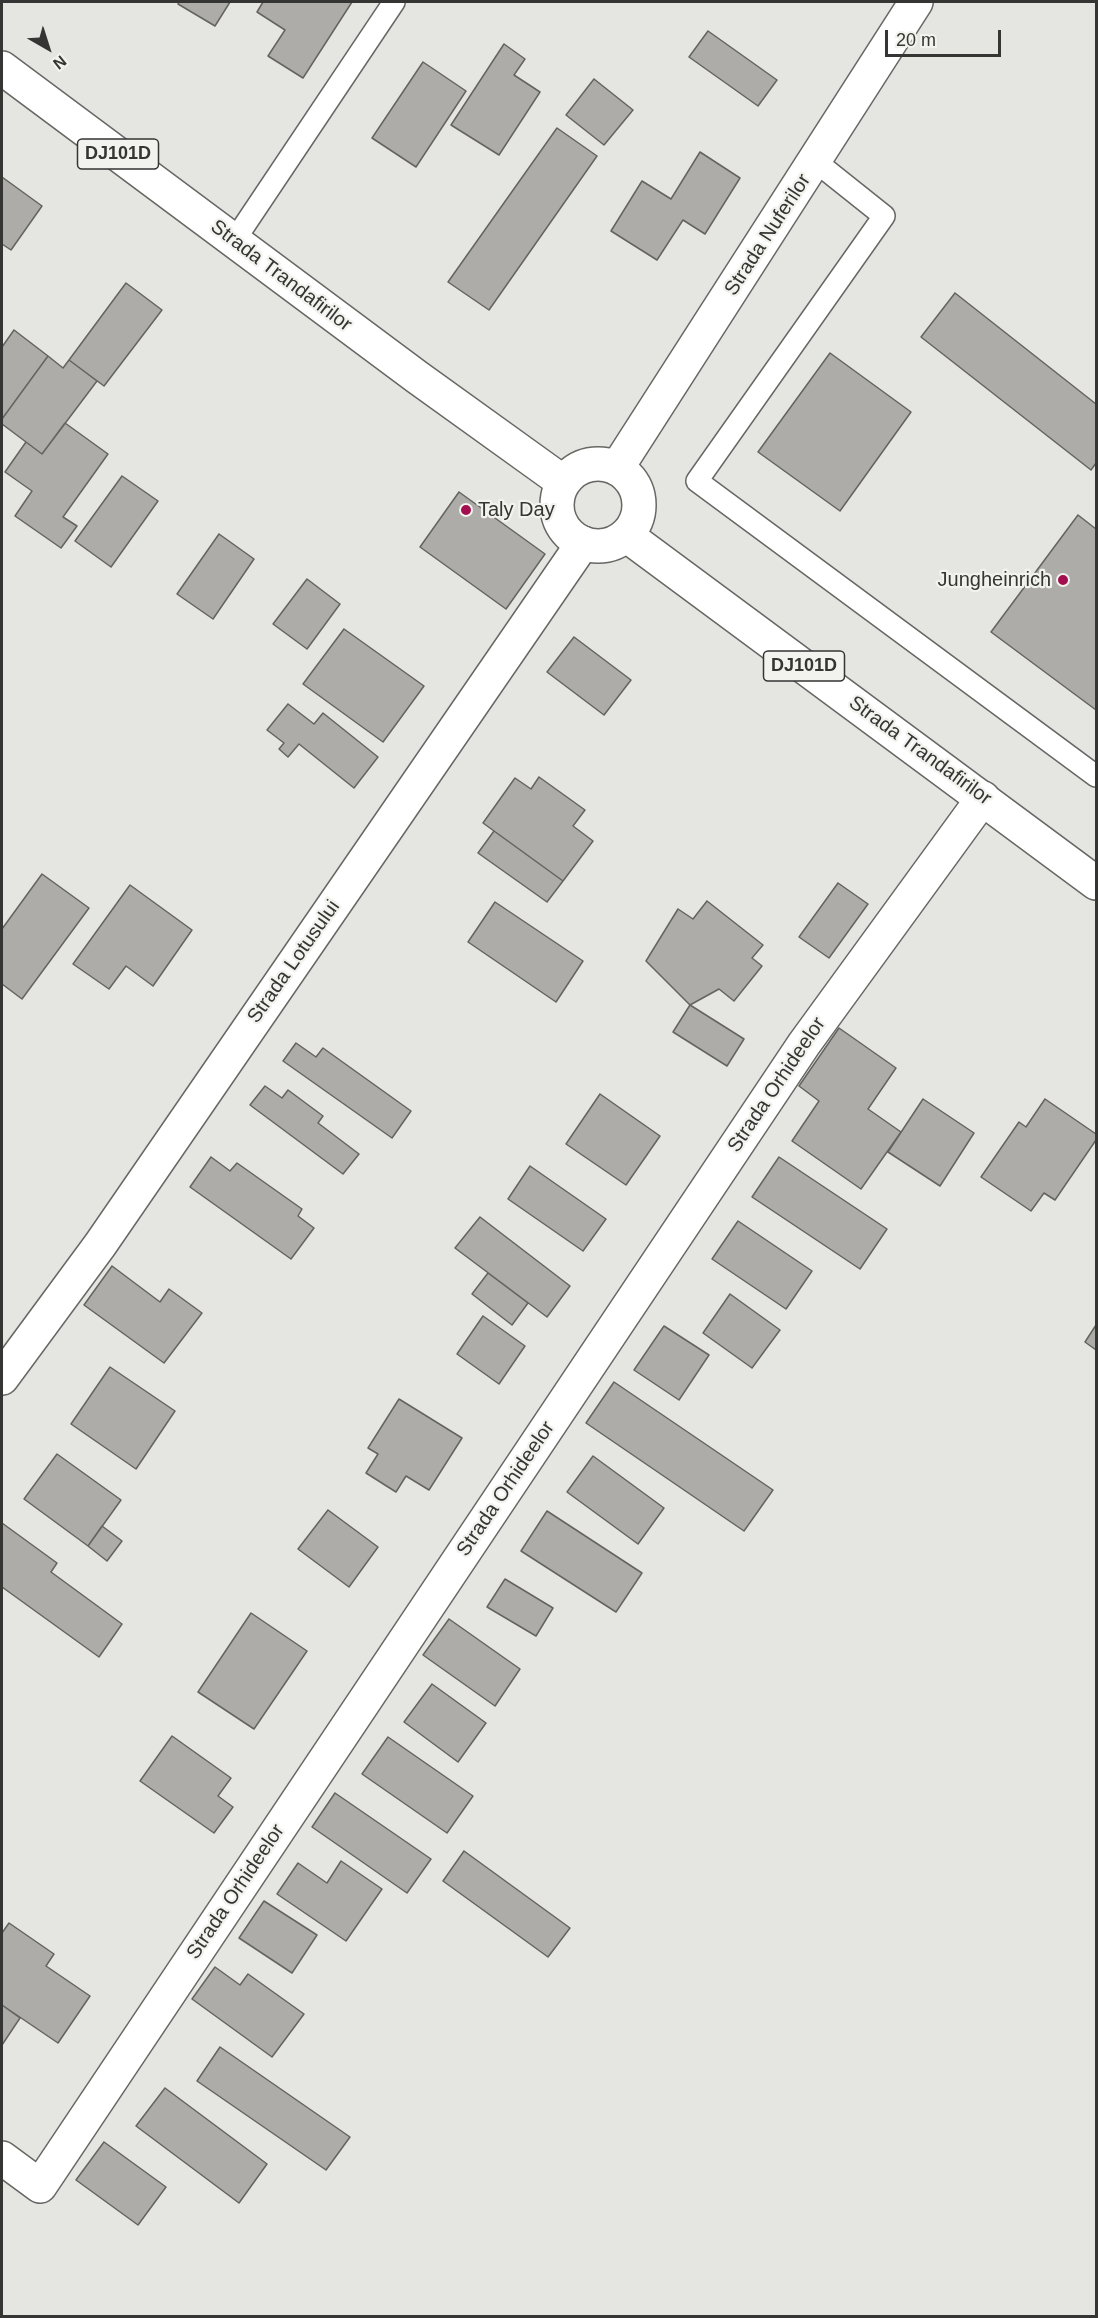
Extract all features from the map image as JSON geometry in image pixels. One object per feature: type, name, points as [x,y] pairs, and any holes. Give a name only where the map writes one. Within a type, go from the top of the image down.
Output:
[{"type":"street","name":"Strada Nuferilor","points":[[617,468],[916,2]]},
{"type":"street","name":"Strada Trandafirilor","points":[[2,68],[563,482]]},
{"type":"street","points":[[606,464],[617,468],[632,481],[639,499],[639,512],[626,535],[606,546],[583,543],[564,529],[559,518],[558,494],[563,482],[571,473],[587,465],[606,464]]},
{"type":"street","name":"Strada Trandafirilor","points":[[626,535],[1096,883]]},
{"type":"street","name":"Strada Lotusului","points":[[2,1378],[100,1245],[583,543]]},
{"type":"street","name":"Strada Orhideelor","points":[[2,2158],[39,2186],[804,1044],[982,798]]},
{"type":"lane","points":[[234,241],[394,2]]},
{"type":"lane","points":[[815,161],[884,216],[698,481],[1096,776]]},
{"type":"building","points":[[179,2],[230,2],[215,26],[178,4]]},
{"type":"building","points":[[263,2],[352,2],[303,78],[268,56],[285,30],[257,12]]},
{"type":"building","points":[[708,31],[777,80],[758,106],[689,57]]},
{"type":"building","points":[[504,44],[525,59],[514,75],[540,92],[499,155],[451,125]]},
{"type":"building","points":[[423,62],[466,91],[416,167],[372,138]]},
{"type":"building","points":[[594,79],[633,110],[604,145],[566,115]]},
{"type":"building","points":[[557,128],[597,156],[489,310],[448,282]]},
{"type":"building","points":[[700,152],[740,178],[705,234],[683,220],[657,260],[611,231],[642,181],[671,199]]},
{"type":"building","points":[[2,177],[42,206],[11,250],[2,244]]},
{"type":"building","points":[[126,283],[162,310],[104,386],[69,360]]},
{"type":"building","points":[[955,293],[1096,404],[1096,463],[1091,470],[921,337]]},
{"type":"building","points":[[14,330],[48,356],[2,419],[2,347]]},
{"type":"building","points":[[830,353],[911,412],[840,511],[758,452]]},
{"type":"building","points":[[48,356],[63,368],[69,360],[97,381],[42,454],[2,424],[2,419]]},
{"type":"building","points":[[65,423],[108,454],[63,517],[77,526],[61,548],[15,516],[32,491],[5,472],[26,442],[42,454]]},
{"type":"building","points":[[122,476],[158,501],[111,567],[75,541]]},
{"type":"building","points":[[459,492],[545,554],[506,609],[420,547]]},
{"type":"building","name":"Jungheinrich","points":[[1078,515],[1096,529],[1096,710],[991,632]]},
{"type":"building","points":[[219,534],[254,559],[213,619],[177,594]]},
{"type":"building","points":[[307,579],[340,604],[307,649],[273,624]]},
{"type":"building","points":[[344,629],[424,686],[383,742],[303,684]]},
{"type":"building","points":[[574,637],[631,680],[604,715],[547,672]]},
{"type":"building","points":[[288,704],[314,724],[323,713],[378,757],[354,788],[299,744],[288,757],[279,749],[284,743],[267,730]]},
{"type":"building","points":[[539,777],[585,810],[573,826],[593,841],[563,881],[483,823],[515,778],[531,789]]},
{"type":"building","points":[[494,831],[563,881],[547,902],[478,853]]},
{"type":"building","points":[[42,874],[89,908],[22,999],[2,984],[2,929]]},
{"type":"building","points":[[838,883],[868,904],[829,958],[799,937]]},
{"type":"building","points":[[130,885],[192,930],[153,986],[126,966],[109,989],[73,964]]},
{"type":"building","points":[[707,901],[763,945],[752,958],[762,966],[734,1001],[719,989],[690,1005],[646,961],[678,909],[693,919]]},
{"type":"building","points":[[495,902],[583,961],[556,1002],[468,942]]},
{"type":"building","points":[[690,1005],[744,1039],[727,1066],[673,1032]]},
{"type":"building","points":[[839,1028],[896,1068],[868,1109],[901,1132],[861,1189],[792,1141],[819,1101],[799,1086]]},
{"type":"building","points":[[296,1043],[316,1057],[323,1048],[411,1111],[392,1138],[283,1061]]},
{"type":"building","points":[[265,1086],[282,1098],[288,1090],[323,1116],[318,1123],[359,1154],[343,1174],[250,1105]]},
{"type":"building","points":[[600,1094],[660,1136],[626,1185],[566,1144]]},
{"type":"building","points":[[923,1099],[974,1133],[940,1186],[888,1152]]},
{"type":"building","points":[[1045,1099],[1096,1134],[1096,1140],[1055,1200],[1044,1193],[1031,1211],[981,1177],[1019,1122],[1026,1127]]},
{"type":"building","points":[[211,1157],[230,1171],[237,1163],[302,1209],[298,1216],[314,1228],[291,1259],[190,1187]]},
{"type":"building","points":[[779,1157],[887,1229],[860,1269],[752,1197]]},
{"type":"building","points":[[530,1166],[606,1219],[583,1251],[508,1199]]},
{"type":"building","points":[[480,1217],[570,1286],[547,1317],[455,1248]]},
{"type":"building","points":[[738,1221],[812,1271],[786,1309],[712,1259]]},
{"type":"building","points":[[112,1266],[160,1302],[169,1289],[202,1313],[164,1363],[84,1305]]},
{"type":"building","points":[[488,1273],[528,1303],[512,1325],[472,1294]]},
{"type":"building","points":[[730,1294],[780,1330],[752,1368],[703,1333]]},
{"type":"building","points":[[483,1316],[525,1346],[499,1384],[457,1354]]},
{"type":"building","points":[[1096,1325],[1096,1350],[1085,1342]]},
{"type":"building","points":[[664,1326],[709,1355],[679,1400],[634,1370]]},
{"type":"building","points":[[110,1367],[175,1411],[136,1469],[71,1424]]},
{"type":"building","points":[[614,1382],[773,1490],[744,1531],[586,1423]]},
{"type":"building","points":[[399,1399],[462,1438],[429,1490],[406,1476],[396,1492],[366,1473],[378,1454],[368,1448]]},
{"type":"building","points":[[57,1454],[121,1500],[88,1546],[24,1499]]},
{"type":"building","points":[[593,1456],[664,1508],[638,1544],[567,1492]]},
{"type":"building","points":[[328,1510],[378,1547],[349,1587],[298,1549]]},
{"type":"building","points":[[547,1511],[642,1573],[616,1612],[521,1551]]},
{"type":"building","points":[[2,1523],[57,1563],[51,1572],[122,1624],[99,1657],[2,1587]]},
{"type":"building","points":[[102,1526],[122,1541],[107,1561],[88,1546]]},
{"type":"building","points":[[505,1579],[553,1608],[536,1636],[487,1607]]},
{"type":"building","points":[[251,1613],[307,1651],[254,1729],[198,1692]]},
{"type":"building","points":[[449,1619],[520,1669],[495,1706],[423,1655]]},
{"type":"building","points":[[432,1684],[486,1723],[458,1762],[404,1722]]},
{"type":"building","points":[[172,1736],[231,1778],[218,1796],[233,1807],[214,1833],[140,1781]]},
{"type":"building","points":[[388,1737],[473,1796],[447,1833],[362,1774]]},
{"type":"building","points":[[335,1793],[431,1859],[407,1893],[312,1827]]},
{"type":"building","points":[[464,1851],[570,1928],[548,1957],[443,1881]]},
{"type":"building","points":[[341,1861],[382,1889],[346,1941],[277,1894],[298,1863],[327,1883]]},
{"type":"building","points":[[264,1901],[317,1935],[292,1973],[239,1938]]},
{"type":"building","points":[[9,1923],[54,1954],[46,1966],[90,1996],[58,2043],[2,2005],[2,1933]]},
{"type":"building","points":[[215,1967],[240,1985],[248,1974],[304,2014],[272,2057],[192,1999]]},
{"type":"building","points":[[2,2005],[20,2018],[2,2045]]},
{"type":"building","points":[[220,2047],[350,2137],[326,2170],[197,2081]]},
{"type":"building","points":[[165,2088],[267,2164],[239,2203],[136,2126]]},
{"type":"building","points":[[104,2142],[166,2187],[138,2225],[76,2180]]},
{"type":"place","name":"Taly Day","points":[[466,510]]},
{"type":"place","name":"Jungheinrich","points":[[1063,580]]}]
